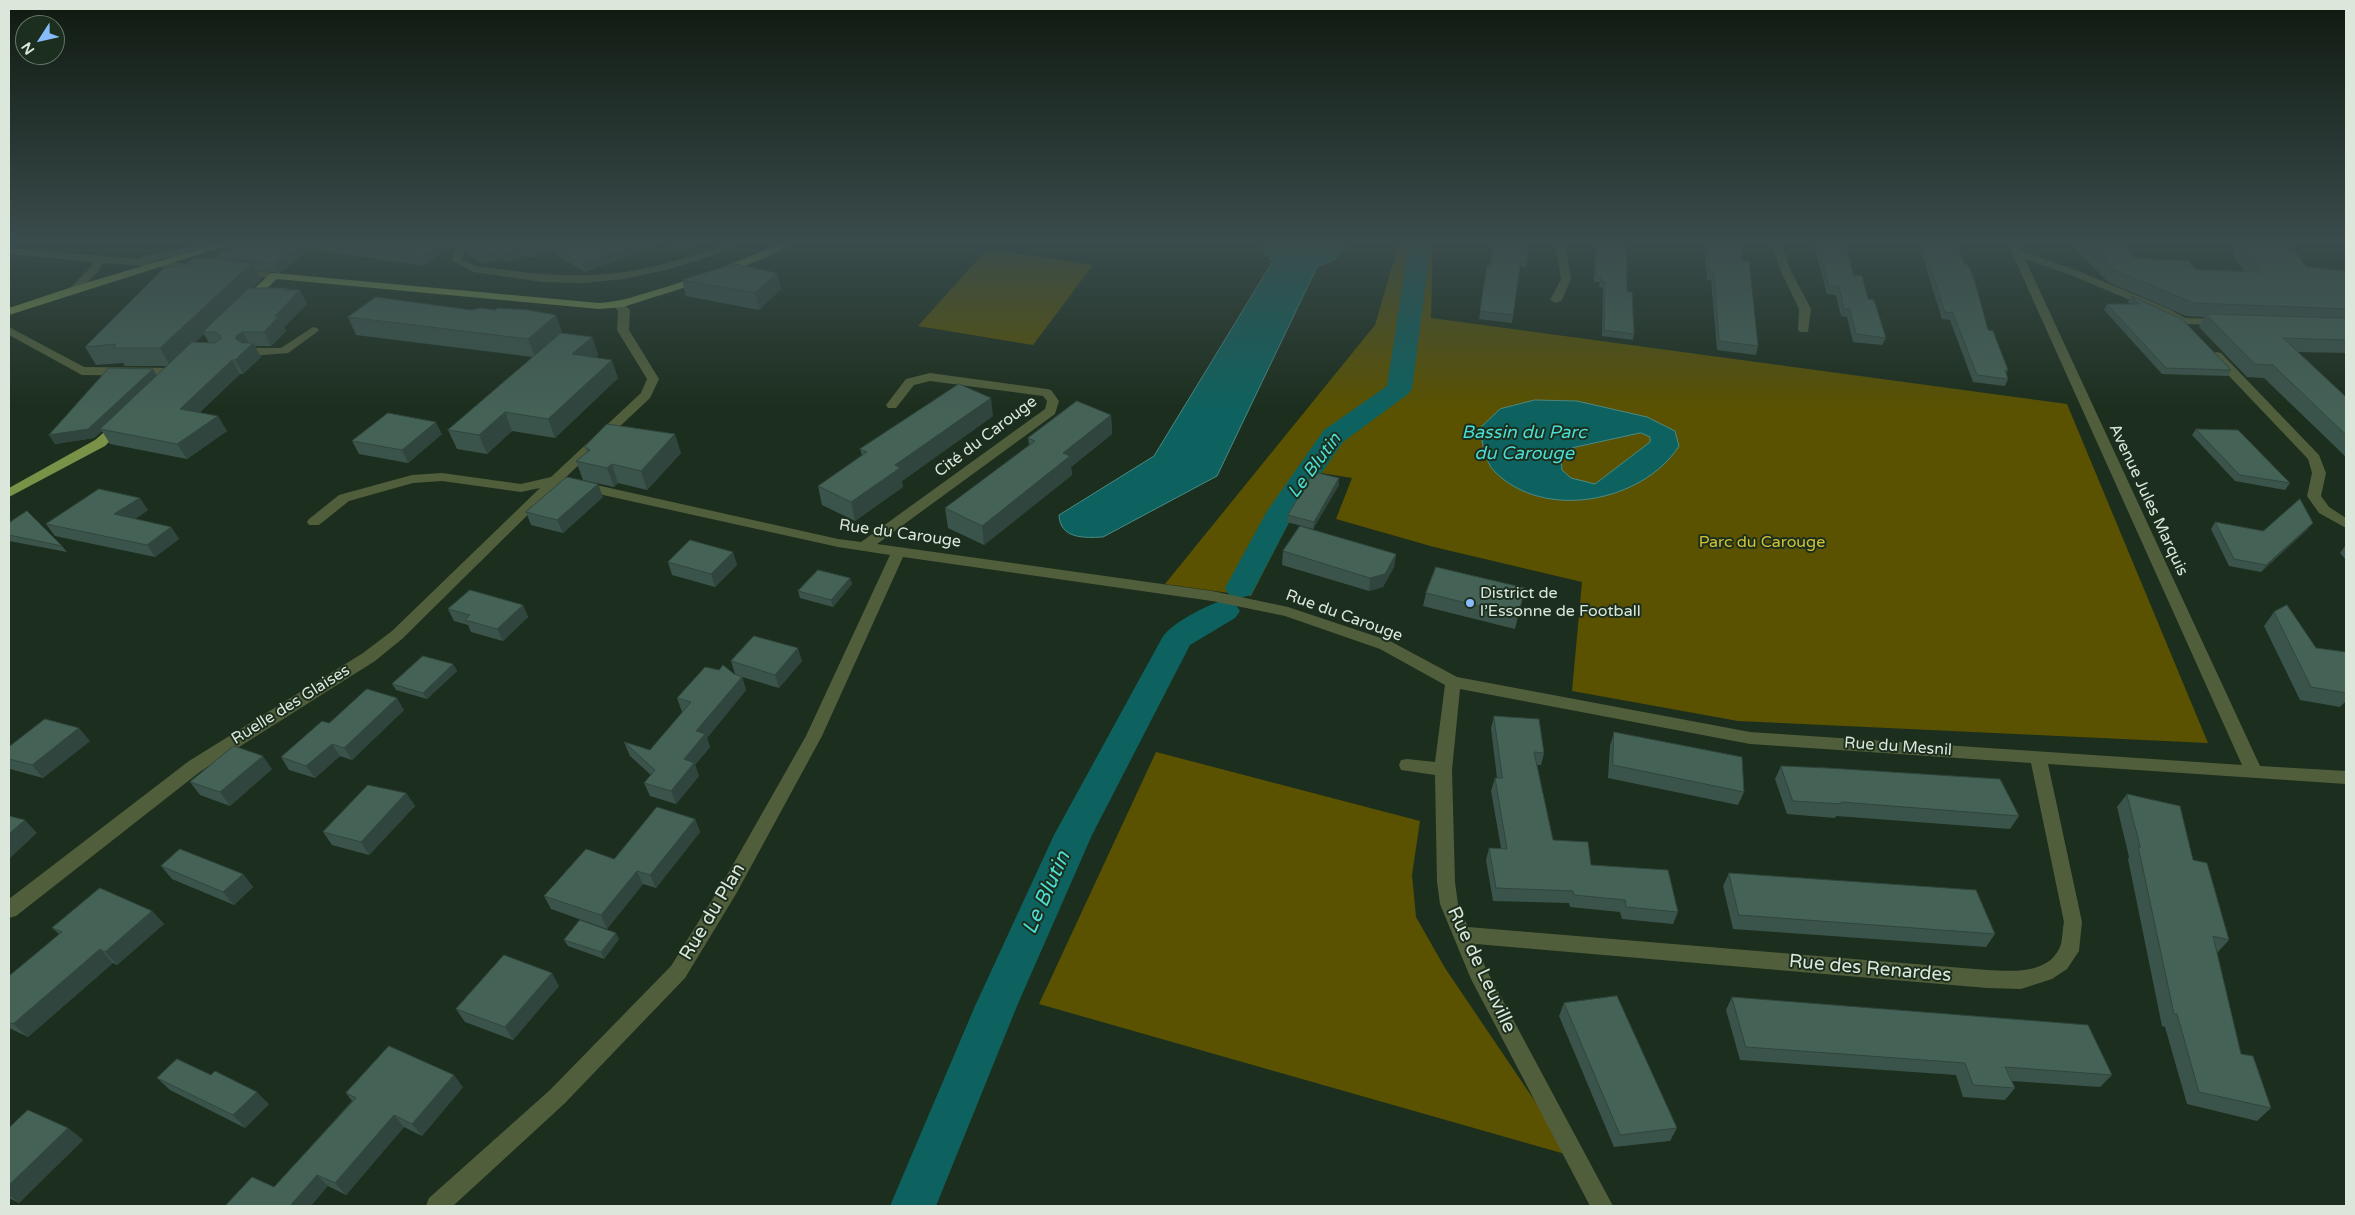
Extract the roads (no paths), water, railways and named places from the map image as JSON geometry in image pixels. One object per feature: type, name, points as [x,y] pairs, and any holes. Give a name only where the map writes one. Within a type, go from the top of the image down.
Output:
[{"type":"main road","points":[[9,312],[48,299]]},
{"type":"main road","points":[[236,312],[250,299]]},
{"type":"main road","points":[[521,299],[589,305],[620,305],[639,299]]},
{"type":"main road","points":[[162,385],[179,369]]},
{"type":"main road","points":[[9,493],[100,443],[129,416]]},
{"type":"street","points":[[1800,299],[1805,309],[1804,330]]},
{"type":"street","name":"Avenue Jules Marquis","points":[[2039,299],[2254,772]]},
{"type":"street","points":[[2136,299],[2165,311],[2184,322],[2197,336]]},
{"type":"street","points":[[314,522],[344,498],[412,479],[442,477],[521,488],[555,480],[646,395],[652,384],[651,375],[628,341],[623,330],[624,310],[620,305]]},
{"type":"street","points":[[2184,322],[2232,323]]},
{"type":"street","points":[[250,352],[284,352],[313,330]]},
{"type":"street","points":[[11,333],[82,371],[179,369]]},
{"type":"street","points":[[2211,350],[2314,458],[2320,472],[2314,496],[2324,510],[2346,524]]},
{"type":"street","name":"Cité du Carouge","points":[[862,547],[1051,412],[1053,401],[1047,393],[930,377],[910,382],[892,405]]},
{"type":"street","name":"Rue du Carouge","points":[[555,480],[787,533],[862,547],[1212,596],[1288,612],[1385,646],[1453,682]]},
{"type":"street","name":"Ruelle des Glaises","points":[[9,910],[195,766],[369,656],[397,635],[555,480]]},
{"type":"street","name":"Rue du Plan","points":[[436,1206],[557,1097],[654,999],[678,972],[729,889],[814,736],[898,552]]},
{"type":"street","name":"Rue du Mesnil","points":[[1453,682],[1750,738],[2346,778]]},
{"type":"street","name":"Rue de Leuville","points":[[1453,682],[1443,770],[1446,882],[1449,904],[1478,973],[1602,1206]]},
{"type":"street","name":"Rue des Renardes","points":[[1462,935],[1987,979],[2021,980],[2045,973],[2060,964],[2070,951],[2073,922],[2038,756]]},
{"type":"street","points":[[1407,765],[1443,770]]},
{"type":"water","points":[[1250,299],[1302,299],[1217,476],[1103,537],[1081,537],[1068,533],[1064,529],[1060,523],[1059,515],[1154,456]]},
{"type":"water","name":"Bassin du Parc du Carouge","points":[[1535,400],[1577,401],[1647,417],[1675,431],[1679,446],[1663,465],[1642,481],[1618,492],[1592,499],[1565,500],[1539,496],[1515,487],[1494,471],[1488,462],[1480,428],[1500,409]],"holes":[[[1641,433],[1650,437],[1650,442],[1595,484],[1571,478],[1562,470],[1561,457],[1572,448]]]},
{"type":"waterway","name":"Le Blutin","points":[[1240,588],[1281,511],[1333,436],[1399,389],[1412,299]]},
{"type":"waterway","name":"Le Blutin","points":[[913,1206],[996,1006],[1073,835],[1178,638],[1224,611]]},
{"type":"place","name":"District de l’Essonne de Football","points":[[1470,603]]},
{"type":"park label","name":"Parc du Carouge","points":[[1762,543]]}]
